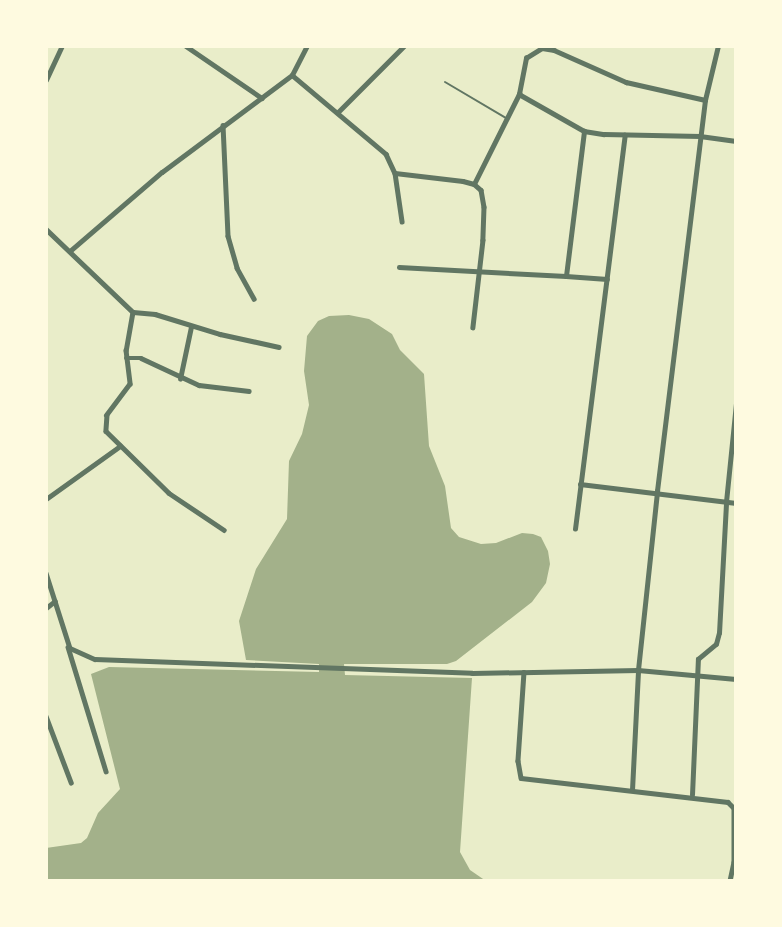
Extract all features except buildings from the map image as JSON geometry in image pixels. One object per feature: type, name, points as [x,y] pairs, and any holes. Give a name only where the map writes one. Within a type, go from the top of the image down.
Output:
[{"type":"street","points":[[46,80],[62,46]]},
{"type":"street","points":[[186,46],[262,98]]},
{"type":"street","points":[[70,251],[162,172],[292,75],[308,46]]},
{"type":"street","points":[[338,112],[404,46]]},
{"type":"street","points":[[632,790],[638,670],[657,491],[700,136],[705,100],[718,46]]},
{"type":"street","points":[[474,184],[519,94],[526,58],[542,48],[554,50],[626,82],[705,100]]},
{"type":"street","points":[[292,75],[386,154],[395,173],[402,221]]},
{"type":"street","points":[[519,94],[584,131],[625,135],[700,136],[736,141]]},
{"type":"street","points":[[224,125],[228,236],[237,268],[254,299]]},
{"type":"street","points":[[566,276],[584,131]]},
{"type":"street","points":[[575,529],[625,135]]},
{"type":"street","points":[[395,173],[474,184],[480,190],[484,207],[472,326]]},
{"type":"street","points":[[46,229],[133,312],[155,314],[191,326],[279,347]]},
{"type":"street","points":[[399,267],[479,270],[607,279]]},
{"type":"street","points":[[133,312],[126,358],[130,384],[107,415],[106,431],[169,493],[224,530]]},
{"type":"street","points":[[180,379],[191,326]]},
{"type":"street","points":[[126,358],[141,358],[180,379],[220,389],[249,391]]},
{"type":"street","points":[[692,795],[700,677],[698,659],[716,644],[719,633],[726,502],[736,404]]},
{"type":"street","points":[[46,499],[120,446]]},
{"type":"street","points":[[580,484],[657,491],[736,503]]},
{"type":"street","points":[[46,573],[106,771]]},
{"type":"street","points":[[46,608],[56,601]]},
{"type":"street","points":[[65,639],[75,653],[95,659],[347,669],[524,672],[638,670],[736,679]]},
{"type":"street","points":[[524,672],[518,761],[521,778],[692,795],[728,802],[734,808],[734,862],[730,881]]},
{"type":"street","points":[[46,716],[70,782]]},
{"type":"lane","points":[[445,82],[508,119]]},
{"type":"shaded area","points":[[349,315],[369,319],[392,334],[400,350],[424,374],[429,446],[445,486],[451,528],[459,537],[481,544],[496,543],[522,533],[533,534],[541,537],[548,551],[550,564],[546,583],[532,602],[456,661],[447,664],[344,664],[345,675],[472,678],[460,852],[470,870],[486,881],[46,881],[46,848],[81,843],[87,838],[98,813],[120,789],[91,674],[109,667],[319,672],[319,664],[246,660],[239,621],[256,569],[287,519],[289,461],[302,434],[309,405],[304,371],[307,336],[318,321],[329,316]]}]
